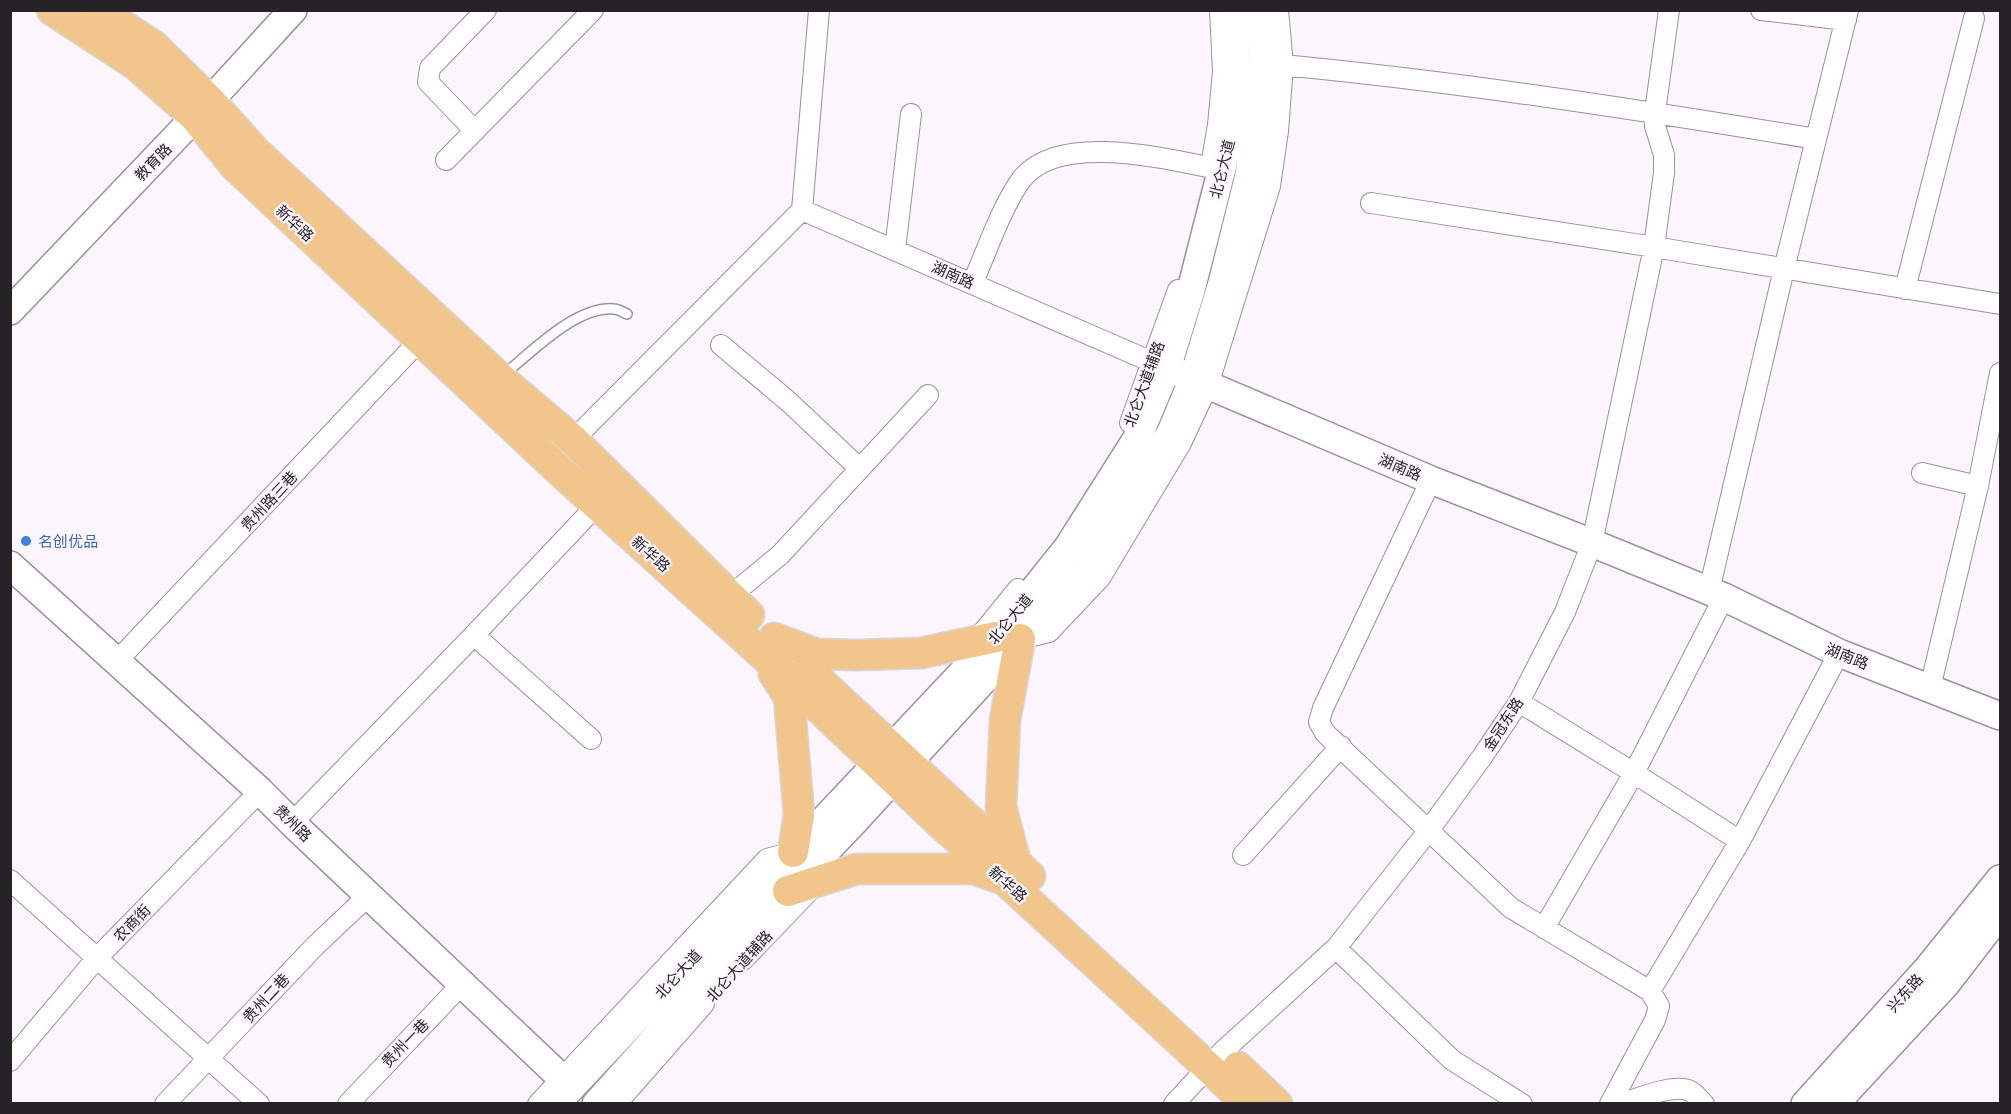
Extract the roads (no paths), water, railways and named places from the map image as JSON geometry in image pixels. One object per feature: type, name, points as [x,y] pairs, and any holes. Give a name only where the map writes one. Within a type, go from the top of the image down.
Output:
[{"type":"main road","name":"新华路","points":[[51,10],[202,109],[256,152],[500,378],[573,440],[729,597],[768,646]]},
{"type":"main road","name":"新华路","points":[[99,10],[154,46],[202,109],[235,166],[597,505],[768,646],[893,763],[942,825],[1011,872],[1215,1059],[1277,1104]]},
{"type":"main road","name":"教育路","points":[[10,311],[202,109],[292,10]]},
{"type":"main road","name":"北仑大道","points":[[563,1090],[793,852],[893,763],[997,639],[1068,548],[1139,435],[1160,365],[1191,290],[1216,169],[1233,125],[1236,66],[1233,10]]},
{"type":"main road","name":"北仑大道","points":[[596,1104],[788,891],[854,822],[933,703],[997,639],[1086,568],[1170,434],[1201,382],[1273,64],[1260,10]]},
{"type":"main road","name":"湖南路","points":[[1160,365],[1431,480],[1716,594],[1839,653],[2001,716]]},
{"type":"main road","name":"贵州路","points":[[10,565],[260,791],[463,983],[563,1090]]},
{"type":"main road","points":[[768,646],[817,654],[921,653],[997,639],[1005,720],[1001,807],[1011,872],[974,869],[856,868],[788,891]]},
{"type":"main road","points":[[768,646],[789,697],[799,815],[793,852]]},
{"type":"main road","name":"兴东路","points":[[1805,1104],[1928,968],[2001,879]]},
{"type":"main road","name":"兴东路","points":[[1835,1104],[1946,984],[2001,914]]},
{"type":"main road","name":"新华路","points":[[1215,1059],[1248,1104]]},
{"type":"street","points":[[474,131],[428,82],[428,74],[430,68],[486,10]]},
{"type":"street","points":[[446,160],[592,10]]},
{"type":"street","points":[[573,440],[802,210],[819,10]]},
{"type":"street","points":[[972,284],[1010,200],[1023,178],[1036,167],[1057,156],[1094,151],[1179,161],[1216,169],[1222,71],[1220,10]]},
{"type":"street","points":[[1278,10],[1273,64],[1368,74],[1655,112],[1816,139]]},
{"type":"street","name":"金冠东路","points":[[1174,1104],[1215,1059],[1336,948],[1429,830],[1519,702],[1565,612],[1592,543],[1654,247],[1664,173],[1664,155],[1655,126],[1655,112],[1669,10]]},
{"type":"street","points":[[1544,928],[1634,772],[1716,594],[1784,269],[1847,15],[1761,10]]},
{"type":"street","points":[[1905,288],[1974,18]]},
{"type":"street","points":[[894,250],[910,114]]},
{"type":"street","points":[[1371,203],[2001,304]]},
{"type":"street","name":"湖南路","points":[[802,210],[1160,365]]},
{"type":"street","name":"贵州路三巷","points":[[117,662],[420,340]]},
{"type":"street","points":[[721,345],[789,402],[860,469]]},
{"type":"street","points":[[1930,688],[1978,486],[2001,373]]},
{"type":"street","points":[[729,597],[780,555],[928,395]]},
{"type":"street","points":[[1922,473],[1978,486]]},
{"type":"street","points":[[1431,480],[1323,708],[1319,722],[1326,733],[1511,908],[1650,991],[1659,1006],[1655,1020],[1610,1104]]},
{"type":"street","points":[[292,823],[597,505]]},
{"type":"street","points":[[474,635],[591,739]]},
{"type":"street","points":[[1650,991],[1740,841],[1839,653]]},
{"type":"street","points":[[1519,702],[1634,772],[1740,841]]},
{"type":"street","points":[[1243,855],[1341,746]]},
{"type":"street","name":"农商街","points":[[10,1061],[97,958],[260,791]]},
{"type":"street","name":"北仑大道辅路","points":[[616,1104],[742,961],[818,881],[854,822]]},
{"type":"street","points":[[10,880],[260,1104]]},
{"type":"street","name":"贵州二巷","points":[[165,1104],[315,946],[369,895]]},
{"type":"street","points":[[1336,948],[1452,1060],[1522,1104]]},
{"type":"street","name":"贵州一巷","points":[[348,1104],[463,983]]},
{"type":"street","points":[[1621,1104],[1680,1088],[1691,1091],[1704,1104]]},
{"type":"street","points":[[538,1104],[563,1090]]},
{"type":"lane","points":[[500,378],[560,328],[573,321],[596,311],[615,309],[627,314]]},
{"type":"place","name":"名创优品","points":[[26,541]]}]
